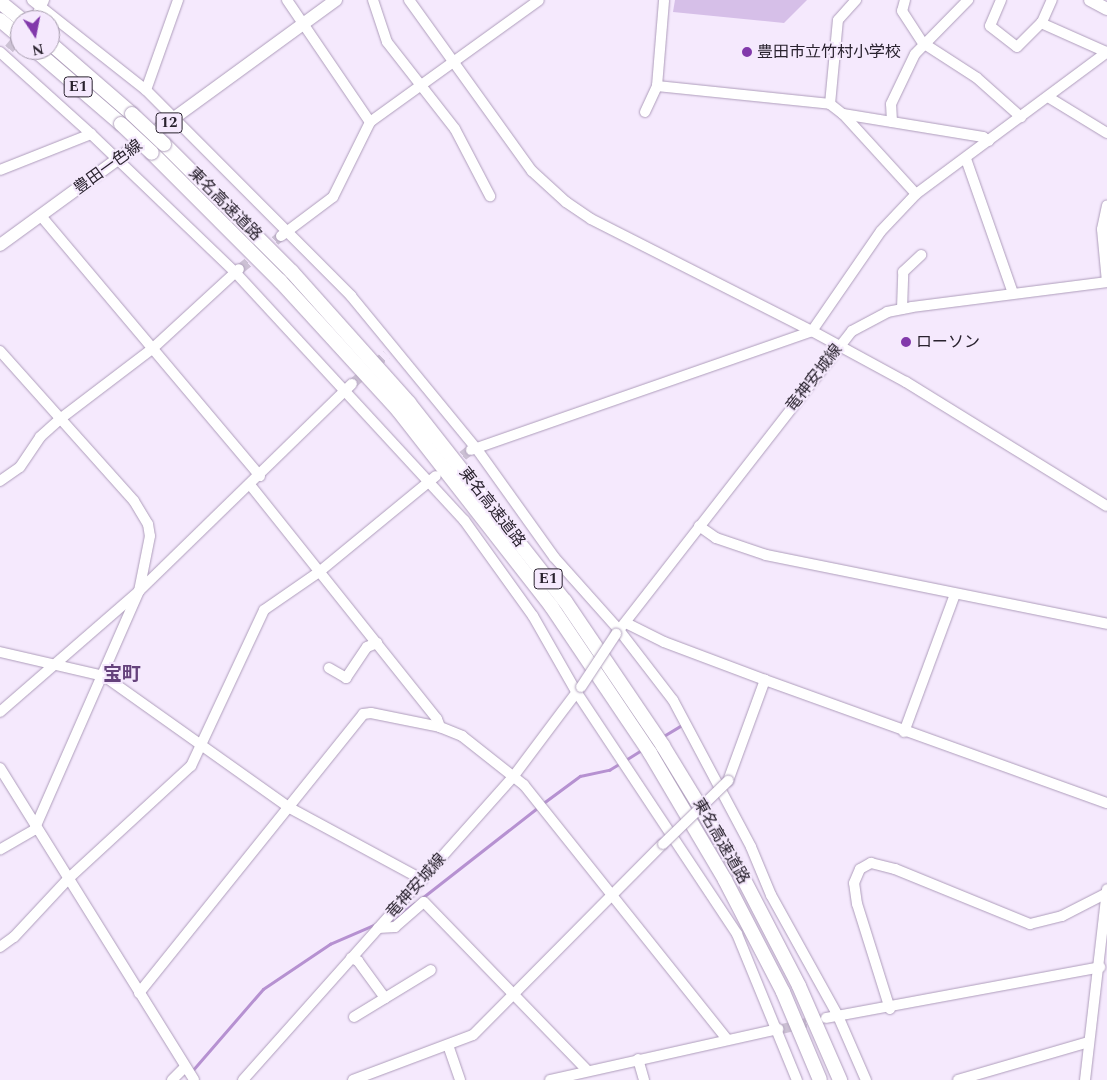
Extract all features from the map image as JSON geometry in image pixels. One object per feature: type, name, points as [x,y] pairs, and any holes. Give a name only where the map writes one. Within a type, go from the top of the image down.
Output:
[{"type":"highway","points":[[0,2],[10,10]]},
{"type":"highway","points":[[0,20],[10,28]]},
{"type":"highway","name":"東名高速道路","points":[[60,52],[164,144],[292,272],[409,403],[565,601],[663,746],[740,872],[799,986],[840,1080]]},
{"type":"highway","name":"東名高速道路","points":[[47,60],[152,153],[280,281],[398,410],[551,606],[650,753],[721,873],[783,992],[820,1080]]},
{"type":"main road","name":"豊田一色線","points":[[0,245],[336,0]]},
{"type":"main road","points":[[1090,0],[1107,9]]},
{"type":"street","points":[[32,0],[146,90],[285,233],[351,296],[473,449],[554,557],[621,629],[674,700],[751,847],[771,895],[838,1016],[866,1080]]},
{"type":"street","points":[[146,90],[178,0]]},
{"type":"street","points":[[287,0],[301,25],[370,122]]},
{"type":"street","points":[[372,0],[387,42],[455,129],[490,196]]},
{"type":"street","points":[[409,0],[532,171],[566,202],[591,219],[812,331],[906,382],[1107,506]]},
{"type":"street","points":[[285,233],[333,197],[370,122],[453,62],[514,23],[539,0]]},
{"type":"street","points":[[646,112],[657,86],[664,0]]},
{"type":"street","points":[[830,104],[838,20],[856,0]]},
{"type":"street","points":[[905,0],[902,11],[923,43],[977,78],[1021,117]]},
{"type":"street","points":[[892,122],[891,104],[896,89],[923,43],[968,0]]},
{"type":"street","points":[[1000,0],[990,26],[1017,47],[1041,23],[1052,0]]},
{"type":"street","points":[[473,449],[812,331],[881,231],[916,194],[966,159],[1107,52],[1041,23]]},
{"type":"street","points":[[4,52],[117,161],[237,271],[349,386],[432,479],[464,520],[533,616],[736,934],[777,1029],[796,1080]]},
{"type":"street","points":[[657,86],[830,104],[843,114],[916,194]]},
{"type":"street","points":[[1048,97],[1107,133]]},
{"type":"street","points":[[843,114],[983,137],[989,141]]},
{"type":"street","points":[[0,170],[91,134]]},
{"type":"street","points":[[966,159],[1013,293]]},
{"type":"street","points":[[1107,206],[1102,229],[1107,282]]},
{"type":"street","points":[[41,216],[260,476]]},
{"type":"street","points":[[902,309],[903,272],[921,255]]},
{"type":"street","points":[[0,481],[20,467],[40,437],[60,419],[152,349],[237,271]]},
{"type":"street","name":"竜神安城線","points":[[243,1080],[513,777],[579,690],[621,629],[698,526],[838,346],[866,322],[902,309],[1107,282]]},
{"type":"street","points":[[386,354],[395,349]]},
{"type":"street","points":[[0,351],[134,501],[148,524],[150,546],[139,591],[104,676],[34,830],[0,850]]},
{"type":"street","points":[[0,712],[139,591],[251,486],[349,386]]},
{"type":"street","points":[[0,947],[14,937],[69,878],[191,766],[264,610],[319,572],[432,479]]},
{"type":"street","points":[[251,486],[377,643],[440,727]]},
{"type":"street","points":[[698,526],[716,538],[766,555],[1107,624]]},
{"type":"street","points":[[904,732],[955,594]]},
{"type":"street","points":[[621,629],[664,642],[904,732],[1107,804]]},
{"type":"street","points":[[329,668],[346,678],[367,647],[377,643]]},
{"type":"street","points":[[0,652],[104,676],[288,807],[423,880]]},
{"type":"street","points":[[353,1080],[448,1046],[473,1035],[516,994],[613,893],[728,781],[765,680]]},
{"type":"street","points":[[139,992],[363,714],[440,727],[462,736],[524,785],[613,893],[726,1038]]},
{"type":"street","points":[[0,768],[184,1067],[194,1080]]},
{"type":"street","points":[[890,1009],[857,904],[854,883],[860,868],[871,863],[895,869],[1030,924],[1055,918],[1106,892]]},
{"type":"street","points":[[1085,1080],[1102,954],[1106,892]]},
{"type":"street","points":[[378,928],[395,927],[424,902],[516,994],[587,1070]]},
{"type":"street","points":[[351,958],[358,962],[385,998]]},
{"type":"street","points":[[826,1018],[890,1009],[1100,966]]},
{"type":"street","points":[[354,1017],[431,970]]},
{"type":"street","points":[[550,1080],[726,1038],[777,1029]]},
{"type":"street","points":[[958,1080],[1089,1042]]},
{"type":"street","points":[[448,1046],[460,1080]]},
{"type":"street","points":[[638,1059],[644,1080]]},
{"type":"street","points":[[172,1080],[184,1067]]},
{"type":"shaded area","points":[[675,0],[807,0],[784,23],[673,12]]},
{"type":"waterway","points":[[662,737],[680,726]]},
{"type":"waterway","points":[[624,761],[643,749]]},
{"type":"waterway","points":[[542,804],[580,776],[609,770],[619,764]]},
{"type":"waterway","points":[[422,898],[537,808]]},
{"type":"waterway","points":[[391,920],[415,903]]},
{"type":"waterway","points":[[192,1071],[263,989],[330,944],[376,924]]},
{"type":"tunnel","points":[[240,269],[281,236]]},
{"type":"tunnel","points":[[352,384],[386,355]]},
{"type":"tunnel","points":[[451,465],[470,450]]},
{"type":"tunnel","points":[[782,1029],[826,1018]]},
{"type":"place","name":"豊田市立竹村小学校","points":[[747,52]]},
{"type":"place","name":"ローソン","points":[[906,342]]},
{"type":"district","name":"宝町","points":[[122,675]]}]
